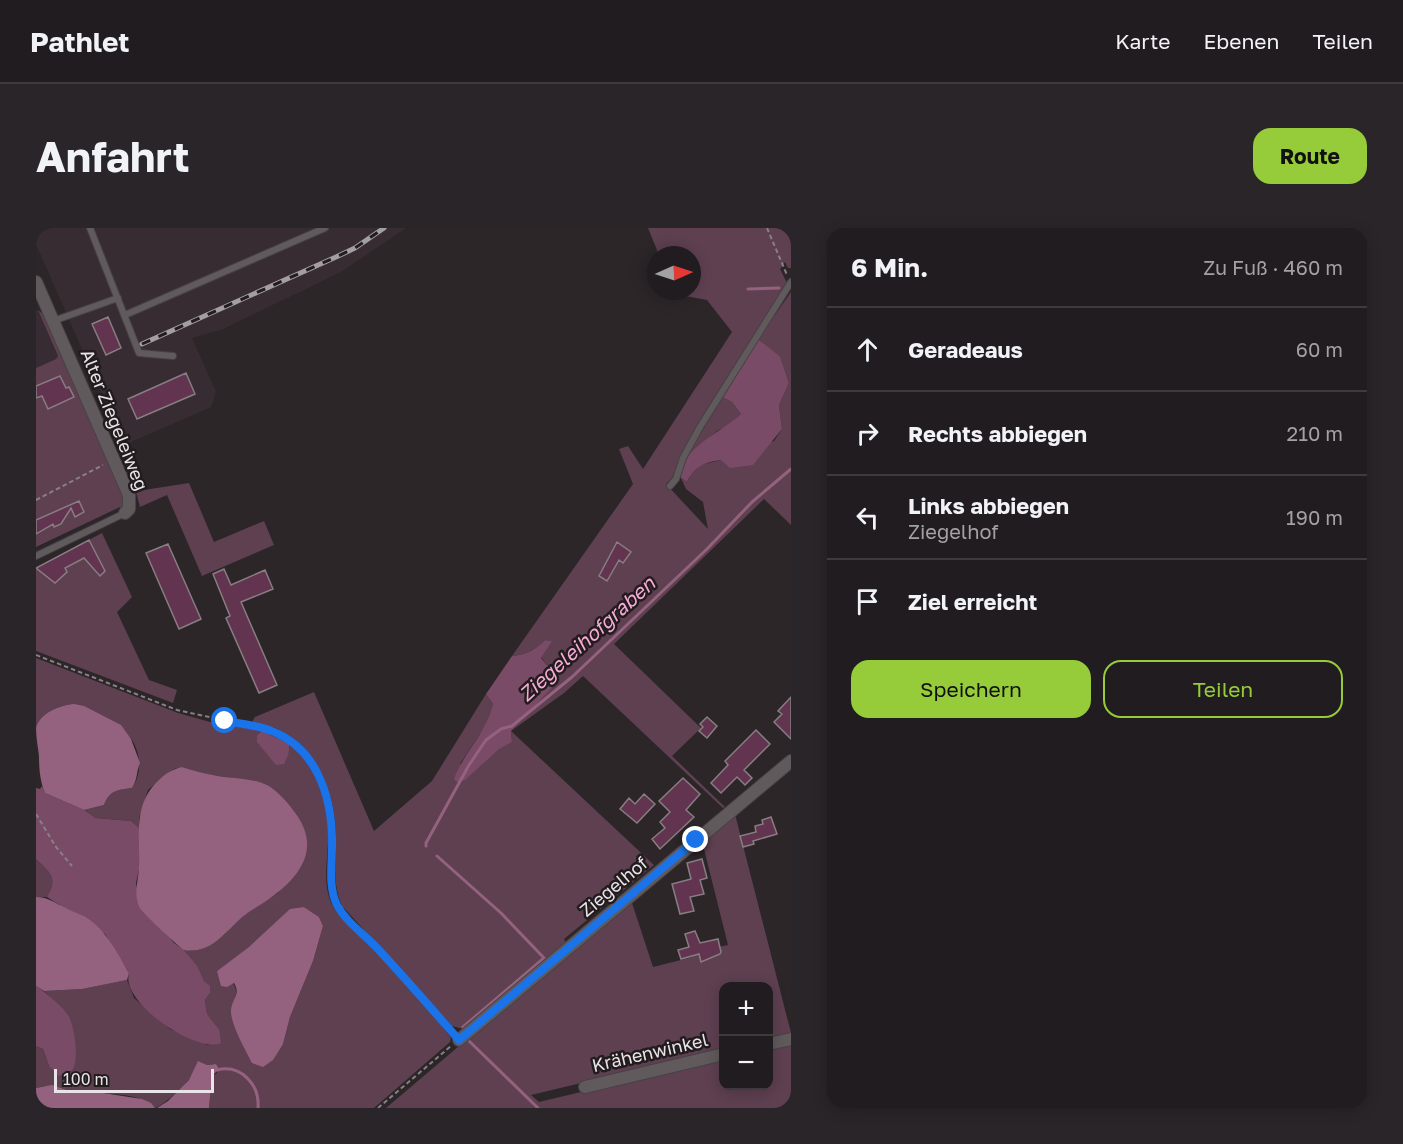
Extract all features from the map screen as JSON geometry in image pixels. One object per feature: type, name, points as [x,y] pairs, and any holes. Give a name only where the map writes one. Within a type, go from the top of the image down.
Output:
[{"type":"street","name":"Alter Ziegeleiweg","points":[[36,282],[114,460],[130,502],[126,513]]},
{"type":"street","name":"Ziegelhof","points":[[459,1040],[791,761]]},
{"type":"street","points":[[773,1043],[791,1039]]},
{"type":"street","name":"Krähenwinkel","points":[[585,1087],[719,1055]]},
{"type":"lane","points":[[90,228],[139,353],[173,356]]},
{"type":"lane","points":[[125,315],[325,228]]},
{"type":"lane","points":[[670,486],[676,480],[683,458],[694,437],[791,283]]},
{"type":"lane","points":[[54,321],[118,298]]},
{"type":"lane","name":"Alter Ziegeleiweg","points":[[36,556],[126,513]]},
{"type":"path","points":[[767,228],[791,283]]},
{"type":"path","points":[[36,501],[114,460]]},
{"type":"path","points":[[36,655],[177,710],[273,731],[297,746],[309,759],[320,777],[327,800],[332,837],[332,887],[338,907],[459,1040],[378,1108]]},
{"type":"path","points":[[36,814],[56,847],[72,866]]},
{"type":"shaded area","points":[[36,228],[406,228],[341,272],[223,329],[192,338],[216,392],[211,407],[124,445],[36,244]]},
{"type":"shaded area","points":[[648,228],[791,228],[791,268],[788,268],[785,262],[780,269],[787,283],[784,290],[686,445],[672,478],[666,484],[708,529],[703,502],[686,489],[681,478],[687,482],[700,465],[774,441],[782,429],[779,405],[789,383],[780,356],[758,339],[791,292],[791,525],[764,499],[614,644],[701,728],[672,756],[725,807],[723,808],[583,676],[564,693],[511,731],[558,680],[541,657],[551,641],[545,640],[530,651],[512,656],[633,484],[619,449],[628,446],[643,469],[732,332],[707,300],[701,299],[701,246],[655,246]]},
{"type":"shaded area","points":[[38,310],[58,356],[36,368],[36,311]]},
{"type":"shaded area","points":[[38,310],[46,316],[128,503],[121,511],[120,507],[36,547],[36,368],[58,356]]},
{"type":"shaded area","points":[[758,339],[780,356],[789,383],[779,405],[782,429],[753,465],[730,468],[721,460],[710,462],[696,469],[687,482],[681,478],[681,468],[686,459],[703,442],[741,414],[732,402],[722,397]]},
{"type":"shaded area","points":[[722,397],[732,402],[741,414],[733,423],[717,431],[684,461]]},
{"type":"shaded area","points":[[189,483],[214,542],[264,521],[274,545],[202,576],[167,495],[140,507],[136,492],[142,485],[144,490]]},
{"type":"shaded area","points":[[102,533],[132,597],[117,612],[149,680],[177,690],[173,703],[36,651],[36,568]]},
{"type":"shaded area","points":[[545,640],[552,641],[541,658],[559,680],[511,731],[512,742],[499,749],[465,780],[457,782],[454,779],[458,769],[490,714],[493,704],[486,694],[512,656],[530,651]]},
{"type":"shaded area","points":[[36,658],[178,713],[210,722],[262,731],[257,735],[290,748],[290,744],[308,765],[325,802],[328,829],[326,870],[332,905],[413,991],[449,1035],[450,1042],[374,1108],[209,1108],[212,1076],[217,1073],[216,1064],[206,1065],[201,1062],[185,1085],[155,1108],[130,1096],[77,1093],[54,1087],[36,1088],[36,1046],[43,1049],[49,1066],[68,1015],[44,991],[82,989],[127,980],[134,998],[170,1029],[208,1045],[219,1029],[207,1014],[205,1000],[210,993],[184,950],[199,950],[224,935],[237,919],[279,892],[267,785],[203,774],[182,767],[174,769],[148,790],[139,818],[139,828],[131,821],[96,818],[84,810],[104,805],[112,794],[118,790],[132,788],[135,782],[139,764],[132,740],[95,713],[86,708],[71,705],[50,712],[36,729]],"holes":[[[304,907],[319,917],[323,926],[313,961],[290,1017],[283,1044],[231,1011],[236,996],[235,987],[217,971]]]},
{"type":"shaded area","points":[[314,692],[374,831],[432,781],[486,694],[493,704],[490,719],[460,764],[512,742],[511,731],[654,865],[564,939],[567,945],[463,1029],[452,1026],[342,906],[336,881],[333,805],[322,773],[303,746],[290,736],[272,727],[252,722],[255,717]]},
{"type":"shaded area","points":[[74,704],[84,706],[121,725],[131,739],[140,763],[132,788],[115,792],[109,796],[104,805],[84,810],[45,793],[36,732],[38,723],[46,714],[63,706]]},
{"type":"shaded area","points":[[262,731],[290,744],[284,764],[276,765],[257,742],[257,735]]},
{"type":"shaded area","points":[[182,767],[267,785],[283,798],[296,814],[304,830],[307,844],[305,858],[289,882],[245,915],[220,938],[198,950],[181,948],[141,910],[137,899],[139,830],[145,799],[164,775]]},
{"type":"shaded area","points":[[42,786],[45,793],[84,810],[96,818],[131,821],[139,828],[139,869],[136,883],[141,910],[184,950],[197,966],[204,981],[210,986],[210,993],[205,1000],[207,1014],[219,1029],[221,1043],[210,1044],[195,1041],[162,1023],[136,998],[129,985],[129,973],[105,934],[47,897],[52,885],[51,876],[36,859],[36,788],[40,789]]},
{"type":"shaded area","points":[[735,814],[791,1033],[773,1038],[773,982],[719,982],[719,1050],[531,1095],[539,1102],[719,1059],[719,1090],[773,1090],[773,1047],[791,1043],[791,1108],[386,1108],[631,900],[653,967],[728,945],[702,841]]},
{"type":"shaded area","points":[[36,859],[51,876],[52,885],[47,897],[36,897]]},
{"type":"shaded area","points":[[36,897],[51,901],[94,923],[106,936],[129,973],[127,980],[82,989],[44,991],[36,986]]},
{"type":"shaded area","points":[[304,907],[319,917],[323,926],[313,961],[290,1017],[283,1044],[273,1060],[263,1067],[252,1063],[233,1022],[231,1010],[236,987],[234,983],[227,987],[221,986],[217,971],[249,947],[290,909]]},
{"type":"shaded area","points":[[36,986],[66,1012],[72,1026],[76,1059],[72,1070],[59,1076],[49,1066],[43,1049],[36,1046]]},
{"type":"shaded area","points":[[198,1061],[207,1065],[216,1064],[219,1069],[212,1076],[209,1108],[157,1108],[168,1101],[189,1080]]},
{"type":"shaded area","points":[[52,1085],[75,1093],[103,1093],[142,1099],[151,1103],[155,1108],[36,1108],[36,1088]]},
{"type":"building","points":[[108,317],[121,348],[106,355],[92,324]]},
{"type":"building","points":[[186,373],[195,394],[137,419],[128,399]]},
{"type":"building","points":[[60,376],[74,397],[48,409],[42,396],[36,398],[36,386]]},
{"type":"building","points":[[79,501],[84,512],[75,517],[71,508],[61,524],[54,527],[53,524],[36,534],[36,520]]},
{"type":"building","points":[[89,540],[105,571],[100,576],[84,558],[65,568],[67,572],[55,583],[36,568]]},
{"type":"building","points":[[617,542],[631,552],[623,563],[619,560],[607,581],[599,576]]},
{"type":"building","points":[[168,544],[201,619],[179,629],[146,553]]},
{"type":"building","points":[[224,569],[231,585],[265,570],[273,589],[241,602],[277,685],[259,693],[226,618],[230,616],[213,574]]},
{"type":"building","points":[[791,697],[791,739],[774,722],[782,714],[778,711]]},
{"type":"building","points":[[707,717],[717,726],[707,738],[699,731],[703,727],[700,724]]},
{"type":"building","points":[[756,730],[770,744],[744,770],[752,778],[745,785],[737,777],[721,793],[711,783],[728,765],[725,761]]},
{"type":"building","points":[[683,778],[700,794],[686,810],[694,817],[660,849],[652,839],[665,828],[660,822],[670,812],[659,801]]},
{"type":"building","points":[[644,794],[655,804],[637,823],[620,809],[629,798],[635,804]]},
{"type":"building","points":[[771,817],[777,834],[753,841],[754,844],[743,847],[740,836],[756,832],[755,826],[763,824],[762,820]]},
{"type":"building","points":[[702,859],[707,878],[700,880],[704,894],[690,897],[694,911],[680,914],[672,884],[691,879],[687,863]]},
{"type":"building","points":[[695,931],[700,943],[718,939],[720,954],[701,962],[699,954],[681,959],[678,950],[689,947],[685,934]]},
{"type":"waterway","points":[[748,289],[779,288]]},
{"type":"waterway","name":"Ziegeleihofgraben","points":[[426,846],[469,765],[486,740],[501,729],[512,726],[572,677],[707,549],[752,502],[791,469]]},
{"type":"waterway","name":"Ziegeleihofgraben","points":[[437,856],[501,913],[544,958],[463,1027]]},
{"type":"waterway","name":"Ziegeleihofgraben","points":[[468,1040],[538,1108]]},
{"type":"waterway","points":[[217,1070],[234,1070],[247,1078],[256,1092],[258,1108]]},
{"type":"railway","points":[[142,344],[355,248],[384,228]]},
{"type":"route","points":[[225,721],[273,731],[291,741],[309,759],[320,777],[330,813],[332,887],[338,907],[459,1040],[696,840]]}]
